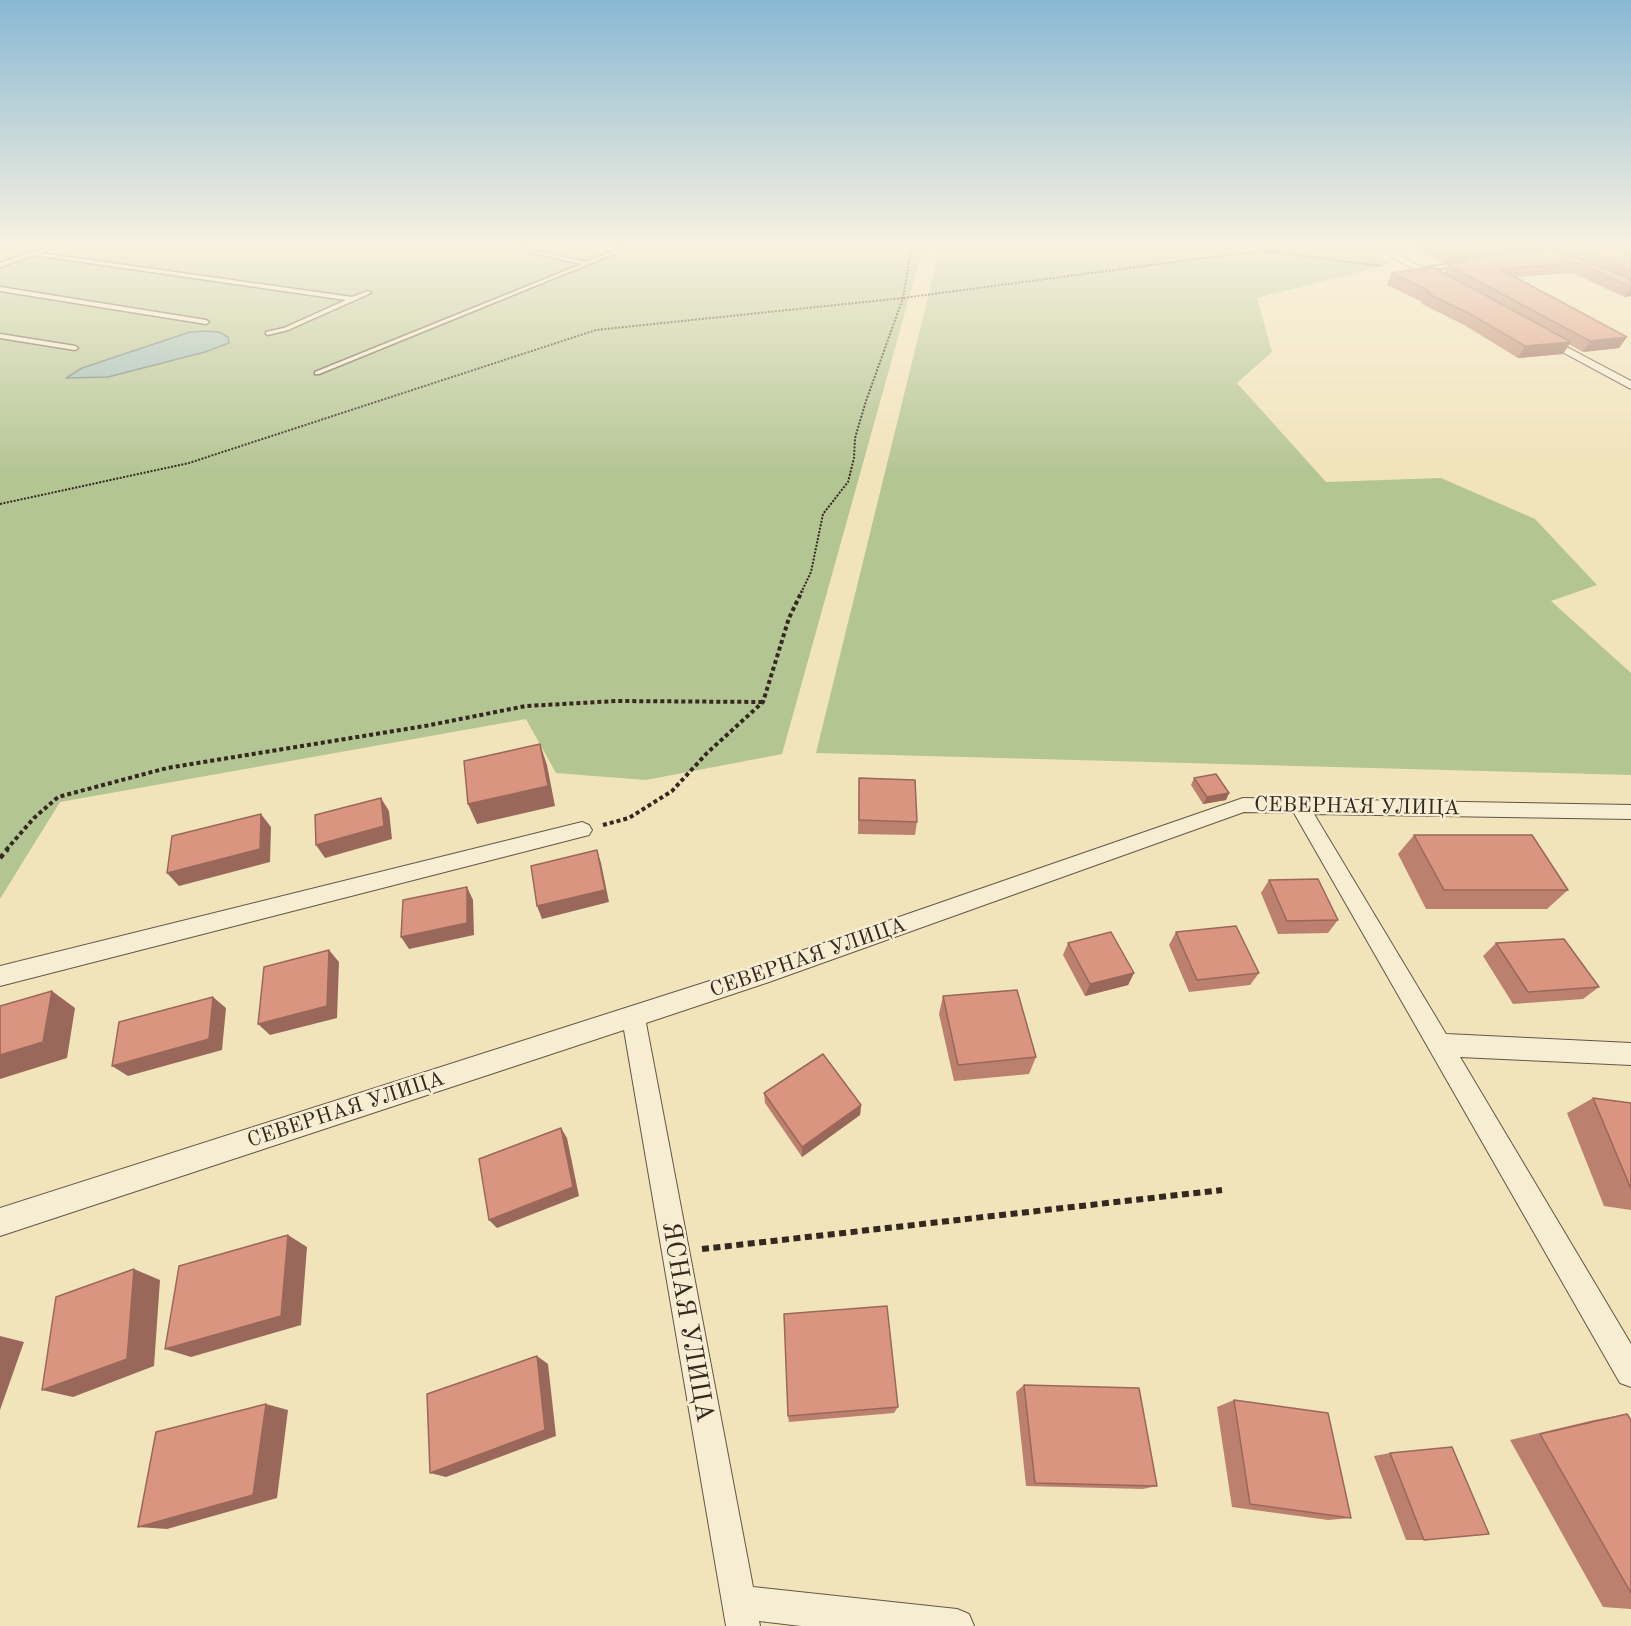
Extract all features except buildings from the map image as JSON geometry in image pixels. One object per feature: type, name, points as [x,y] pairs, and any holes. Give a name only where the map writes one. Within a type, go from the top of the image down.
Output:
[{"type":"street","points":[[1529,330],[1631,386]]},
{"type":"street","name":"СЕВЕРНАЯ УЛИЦА","points":[[0,1222],[769,972],[1243,805],[1631,812]]},
{"type":"street","points":[[1299,805],[1631,1372]]},
{"type":"street","points":[[0,976],[582,830]]},
{"type":"street","name":"ЯСНАЯ УЛИЦА","points":[[633,1017],[740,1614]]},
{"type":"street","points":[[1439,1045],[1631,1054]]},
{"type":"street","points":[[740,1614],[957,1626]]},
{"type":"lane","points":[[192,320],[206,322]]},
{"type":"lane","points":[[268,333],[286,329],[306,320]]},
{"type":"lane","points":[[317,373],[447,320]]},
{"type":"lane","points":[[0,336],[75,348]]},
{"type":"path","points":[[0,504],[189,463],[596,330],[693,320]]},
{"type":"path","points":[[582,830],[629,818],[672,791],[707,753],[763,702],[789,618],[811,572],[823,514],[848,482],[854,458],[855,438],[863,410],[895,320]]},
{"type":"path","points":[[0,858],[33,818],[58,797],[168,768],[425,726],[526,706],[617,701],[763,702]]},
{"type":"path","points":[[675,1252],[1222,1190]]},
{"type":"green space","points":[[0,320],[903,320],[782,754],[646,780],[556,773],[526,719],[60,802],[0,899]]},
{"type":"green space","points":[[922,320],[1263,320],[1272,352],[1237,383],[1326,482],[1441,478],[1535,519],[1597,585],[1551,601],[1631,673],[1631,775],[816,753]]},
{"type":"water","points":[[190,332],[219,332],[228,337],[229,343],[205,352],[108,377],[66,378],[82,368]]}]
